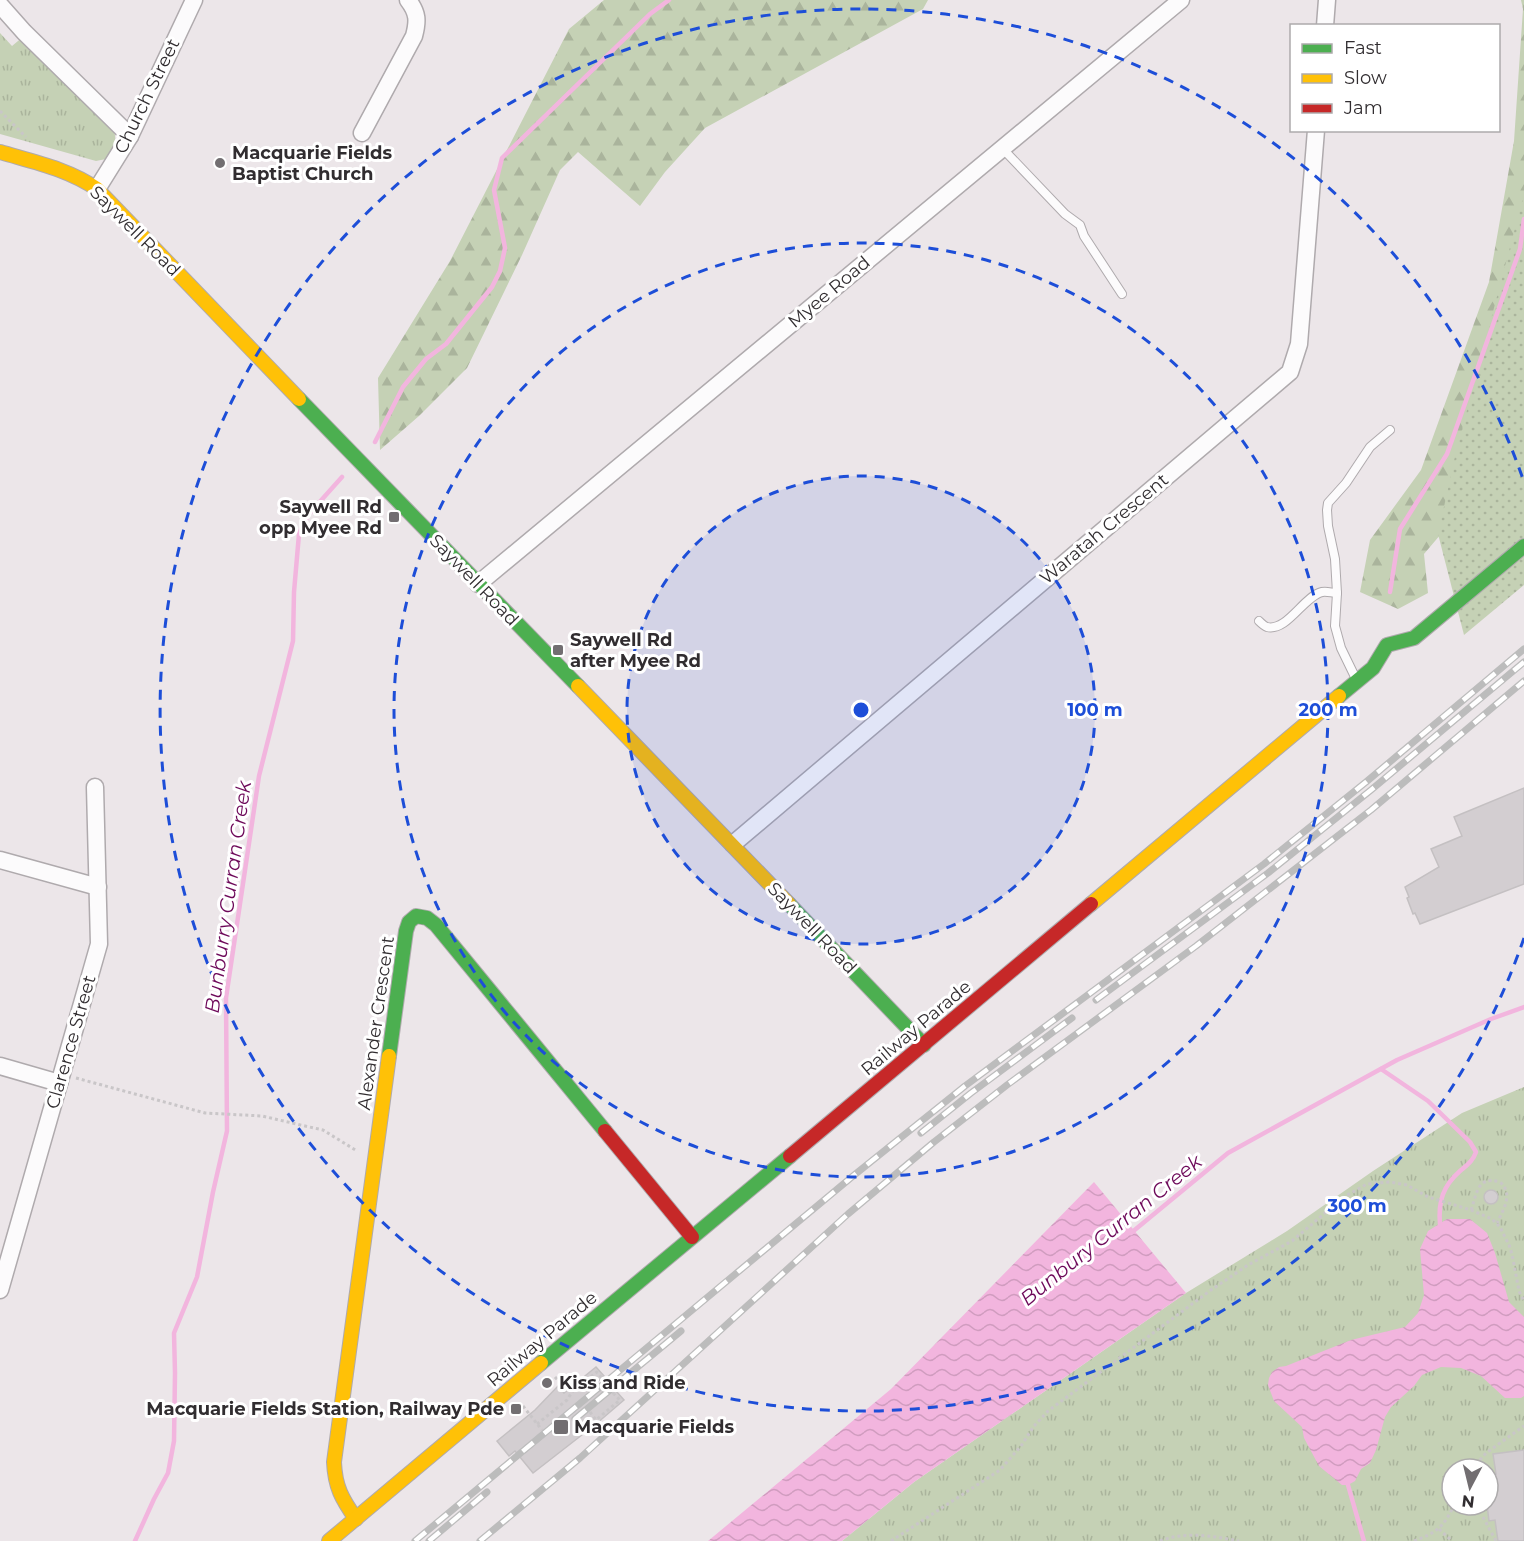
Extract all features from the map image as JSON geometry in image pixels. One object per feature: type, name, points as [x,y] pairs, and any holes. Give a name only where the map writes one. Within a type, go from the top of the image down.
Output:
[{"type":"street","name":"Church Street","points":[[97,189],[130,136],[194,0]]},
{"type":"street","name":"Myee Road","points":[[478,584],[1180,0]]},
{"type":"street","points":[[1324,24],[1327,0]]},
{"type":"street","points":[[362,133],[414,36],[418,22],[415,2]]},
{"type":"street","points":[[0,5],[24,32],[130,136]]},
{"type":"street","name":"Waratah Crescent","points":[[733,844],[1290,372],[1299,344],[1316,132]]},
{"type":"street","name":"Saywell Road","points":[[0,152],[73,174],[97,189],[308,410],[733,844],[924,1044]]},
{"type":"street","name":"Railway Parade","points":[[329,1541],[1373,668],[1387,645],[1414,638],[1524,546]]},
{"type":"street","name":"Clarence Street","points":[[0,1290],[99,944],[95,787]]},
{"type":"street","points":[[0,860],[98,887]]},
{"type":"street","name":"Alexander Crescent","points":[[356,1519],[338,1491],[334,1478],[334,1462],[404,943],[409,921],[416,916],[427,918],[436,925],[692,1237]]},
{"type":"street","points":[[0,1066],[59,1083]]},
{"type":"lane","points":[[1002,148],[1065,214],[1080,225],[1084,236],[1122,294]]},
{"type":"lane","points":[[1357,681],[1341,648],[1335,626],[1337,593],[1335,559],[1326,510],[1328,503],[1346,483],[1370,447],[1390,430]]},
{"type":"lane","points":[[1259,621],[1267,627],[1277,626],[1321,592],[1337,593]]},
{"type":"path","points":[[0,111],[26,137]]},
{"type":"path","points":[[59,1083],[73,1077],[198,1111],[262,1116],[323,1130],[358,1152]]},
{"type":"path","points":[[1471,1210],[1477,1190],[1481,1185],[1489,1180],[1500,1182],[1506,1189],[1507,1198],[1496,1224]]},
{"type":"path","points":[[891,1541],[1000,1470],[1048,1411],[1211,1290],[1248,1265],[1292,1241],[1344,1197],[1367,1184],[1390,1182],[1407,1185],[1433,1199],[1486,1216],[1504,1234],[1512,1254],[1519,1291],[1524,1301]]},
{"type":"path","points":[[537,1424],[597,1372],[620,1400],[596,1420],[590,1412]]},
{"type":"path","points":[[558,1379],[563,1386]]},
{"type":"path","points":[[523,1406],[542,1430]]},
{"type":"path","points":[[1483,1457],[1524,1426]]},
{"type":"path","points":[[1413,1541],[1439,1529],[1448,1517]]},
{"type":"path","points":[[1482,1517],[1496,1541]]},
{"type":"path","points":[[1439,1529],[1452,1541]]},
{"type":"path","points":[[1160,1541],[1194,1534],[1239,1541]]},
{"type":"green space","points":[[604,0],[928,0],[923,9],[705,128],[665,172],[640,206],[578,152],[560,170],[467,368],[419,416],[380,450],[378,378],[450,261],[569,29]]},
{"type":"green space","points":[[1521,0],[1524,0],[1524,363],[1469,501],[1424,554],[1428,593],[1398,609],[1360,592],[1370,540],[1421,470],[1489,282],[1514,141],[1523,9]]},
{"type":"green space","points":[[0,33],[12,46],[24,36],[114,131],[114,146],[106,159],[96,161],[0,134]]},
{"type":"green space","points":[[1524,194],[1524,585],[1464,635],[1438,534],[1456,452]]},
{"type":"green space","points":[[1524,1087],[1524,1541],[842,1541],[914,1482],[1186,1293],[1287,1231],[1462,1113]]},
{"type":"water","points":[[1094,1182],[1186,1293],[914,1482],[842,1541],[708,1541],[891,1389]]},
{"type":"water","points":[[1447,1219],[1470,1219],[1487,1233],[1509,1302],[1524,1317],[1524,1396],[1505,1398],[1481,1376],[1461,1368],[1441,1367],[1422,1375],[1414,1386],[1391,1407],[1385,1417],[1370,1463],[1361,1469],[1355,1481],[1342,1485],[1319,1466],[1304,1438],[1302,1427],[1274,1401],[1268,1385],[1269,1378],[1272,1372],[1279,1367],[1351,1340],[1405,1327],[1418,1313],[1424,1295],[1420,1249],[1428,1231]]},
{"type":"building","points":[[1524,788],[1524,884],[1420,924],[1415,913],[1413,914],[1405,887],[1439,867],[1431,849],[1462,836],[1454,817]]},
{"type":"building","points":[[1488,1190],[1494,1190],[1498,1197],[1494,1204],[1488,1204],[1484,1200],[1484,1194]]},
{"type":"building","points":[[596,1367],[604,1376],[588,1390],[616,1391],[624,1400],[533,1473],[515,1451],[509,1456],[497,1441],[535,1410],[558,1386],[564,1393]]},
{"type":"building","points":[[1524,1450],[1524,1541],[1498,1541],[1495,1520],[1489,1521],[1488,1517],[1500,1517],[1500,1457],[1493,1457],[1493,1454]]},
{"type":"waterway","name":"Bunburry Curran Creek","points":[[375,442],[403,387],[426,359],[446,344],[492,287],[500,271],[505,248],[494,190],[502,158],[650,14],[669,0]]},
{"type":"waterway","name":"Bunburry Curran Creek","points":[[1390,592],[1400,529],[1447,454],[1520,249],[1524,219]]},
{"type":"waterway","name":"Bunburry Curran Creek","points":[[135,1541],[168,1473],[174,1441],[174,1333],[197,1277],[227,1131],[226,998],[259,776],[293,641],[299,534],[308,515],[342,477]]},
{"type":"waterway","name":"Bunbury Curran Creek","points":[[1131,1233],[1228,1153],[1397,1060],[1524,1007]]},
{"type":"waterway","points":[[1381,1069],[1428,1101],[1470,1142],[1476,1152],[1449,1182],[1441,1201],[1440,1224]]},
{"type":"waterway","points":[[1348,1485],[1364,1541]]},
{"type":"railway","points":[[415,1541],[853,1176],[965,1086],[1264,864],[1366,782],[1524,649]]},
{"type":"railway","points":[[1096,1000],[1268,873],[1524,662]]},
{"type":"railway","points":[[480,1541],[580,1458],[848,1214],[934,1142],[1007,1085],[1196,946],[1371,810],[1524,681]]},
{"type":"railway","points":[[921,1133],[1072,1018]]},
{"type":"railway","points":[[575,1419],[681,1331]]},
{"type":"railway","points":[[429,1541],[487,1492]]},
{"type":"traffic: fast","points":[[299,399],[578,686]]},
{"type":"traffic: fast","points":[[1339,696],[1373,668],[1387,645],[1414,638],[1524,546]]},
{"type":"traffic: fast","points":[[789,904],[924,1045]]},
{"type":"traffic: fast","points":[[389,1056],[406,931],[409,922],[416,916],[427,918],[436,925],[605,1131]]},
{"type":"traffic: fast","points":[[541,1363],[790,1156]]},
{"type":"traffic: slow","points":[[0,152],[63,171],[97,189],[299,399]]},
{"type":"traffic: slow","points":[[578,686],[789,904]]},
{"type":"traffic: slow","points":[[1091,904],[1339,696]]},
{"type":"traffic: slow","points":[[356,1519],[340,1492],[334,1462],[389,1056]]},
{"type":"traffic: slow","points":[[329,1541],[541,1363]]},
{"type":"traffic: jam","points":[[790,1156],[1091,904]]},
{"type":"traffic: jam","points":[[605,1131],[692,1237]]},
{"type":"place","name":"Macquarie Fields Baptist Church","points":[[220,163]]},
{"type":"place","name":"Saywell Rd opp Myee Rd","points":[[394,517]]},
{"type":"place","name":"Saywell Rd after Myee Rd","points":[[558,650]]},
{"type":"place","name":"Kiss and Ride","points":[[547,1383]]},
{"type":"place","name":"Macquarie Fields Station, Railway Pde","points":[[516,1409]]},
{"type":"place","name":"Macquarie Fields","points":[[561,1427]]}]
